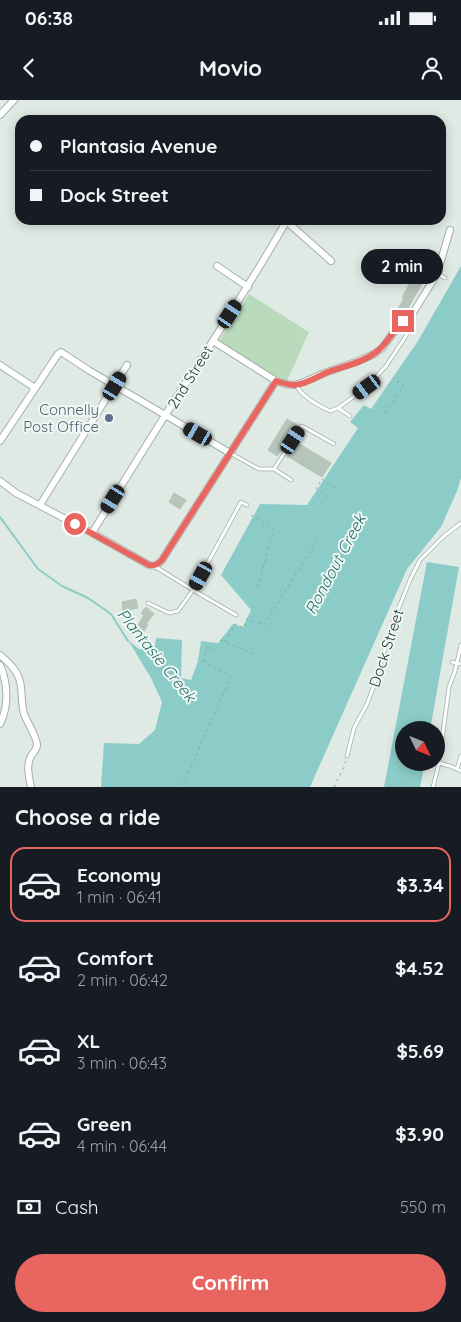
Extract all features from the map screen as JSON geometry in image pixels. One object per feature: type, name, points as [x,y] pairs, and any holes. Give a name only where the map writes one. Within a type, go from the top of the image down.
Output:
[{"type":"street","points":[[0,115],[14,100]]},
{"type":"street","name":"2nd Street","points":[[92,533],[248,287],[284,225]]},
{"type":"street","points":[[291,225],[331,262]]},
{"type":"street","points":[[213,341],[276,381],[295,385],[374,354],[382,348],[400,324],[411,316],[437,274],[450,230]]},
{"type":"street","points":[[216,266],[248,287]]},
{"type":"street","points":[[0,442],[60,352],[230,453]]},
{"type":"street","points":[[0,365],[35,388]]},
{"type":"street","points":[[40,506],[127,365]]},
{"type":"street","points":[[0,480],[16,493],[40,506],[149,565],[157,565],[276,381]]},
{"type":"street","points":[[0,655],[9,662],[20,679],[22,706],[28,725],[37,741],[36,749],[29,763],[31,787]]},
{"type":"street","points":[[0,665],[7,695],[0,724]]},
{"type":"lane","points":[[437,274],[445,278]]},
{"type":"lane","points":[[295,385],[299,392],[320,406],[330,411],[338,408],[367,387],[386,366],[406,336],[411,316]]},
{"type":"lane","points":[[338,408],[350,416]]},
{"type":"lane","points":[[274,469],[302,426],[334,444]]},
{"type":"lane","points":[[230,453],[258,469],[274,469],[291,480]]},
{"type":"lane","points":[[148,604],[169,613],[178,611],[193,590],[241,502],[247,505]]},
{"type":"lane","name":"Dock Street","points":[[347,756],[354,728],[367,704],[393,622],[410,580],[420,560],[444,536],[461,523]]},
{"type":"lane","points":[[154,566],[236,615]]},
{"type":"lane","points":[[444,721],[449,687],[459,664],[461,645]]},
{"type":"lane","points":[[452,662],[459,664]]},
{"type":"lane","points":[[457,769],[461,756]]},
{"type":"lane","points":[[445,765],[461,771]]},
{"type":"lane","points":[[433,787],[436,771]]},
{"type":"path","points":[[386,413],[404,386],[393,378]]},
{"type":"path","points":[[328,498],[316,488],[322,480],[337,489]]},
{"type":"path","points":[[251,514],[274,529],[257,589]]},
{"type":"path","points":[[225,642],[235,624],[244,628],[246,619],[264,625],[317,540]]},
{"type":"path","points":[[221,640],[256,655]]},
{"type":"path","points":[[204,662],[207,646],[216,651]]},
{"type":"path","points":[[183,785],[231,676],[197,659]]},
{"type":"path","points":[[334,787],[344,768],[347,756]]},
{"type":"green space","points":[[249,294],[309,332],[287,381],[275,379],[219,341]]},
{"type":"water","name":"Rondout Creek","points":[[461,266],[461,478],[441,527],[407,569],[310,787],[101,787],[104,743],[139,744],[155,730],[162,702],[151,678],[128,640],[139,649],[149,650],[155,645],[156,638],[182,640],[181,678],[191,680],[198,661],[201,641],[218,643],[233,624],[243,627],[251,610],[221,575],[260,504],[307,505],[358,428],[350,422],[364,405],[371,409],[418,341]]},
{"type":"water","points":[[427,562],[459,567],[432,721],[397,721]]},
{"type":"water","points":[[395,729],[395,771],[423,771],[420,787],[384,787]]},
{"type":"building","points":[[415,275],[424,280],[404,315],[397,311],[404,298],[402,297]]},
{"type":"building","points":[[287,419],[297,425],[290,439],[277,456],[268,450]]},
{"type":"building","points":[[296,442],[331,463],[322,477],[287,456]]},
{"type":"building","points":[[174,493],[186,500],[180,509],[169,502]]},
{"type":"building","points":[[136,599],[138,608],[123,611],[122,602]]},
{"type":"building","points":[[146,607],[154,614],[146,624],[148,625],[142,634],[135,630],[144,615],[141,613]]},
{"type":"waterway","name":"Plantasie Creek","points":[[0,517],[38,569],[62,586],[88,598],[111,614],[128,641]]},
{"type":"place","name":"Connelly Post Office","points":[[109,418]]},
{"type":"route","points":[[75,524],[149,565],[157,565],[276,381],[295,385],[374,354],[382,348],[403,321]]}]
